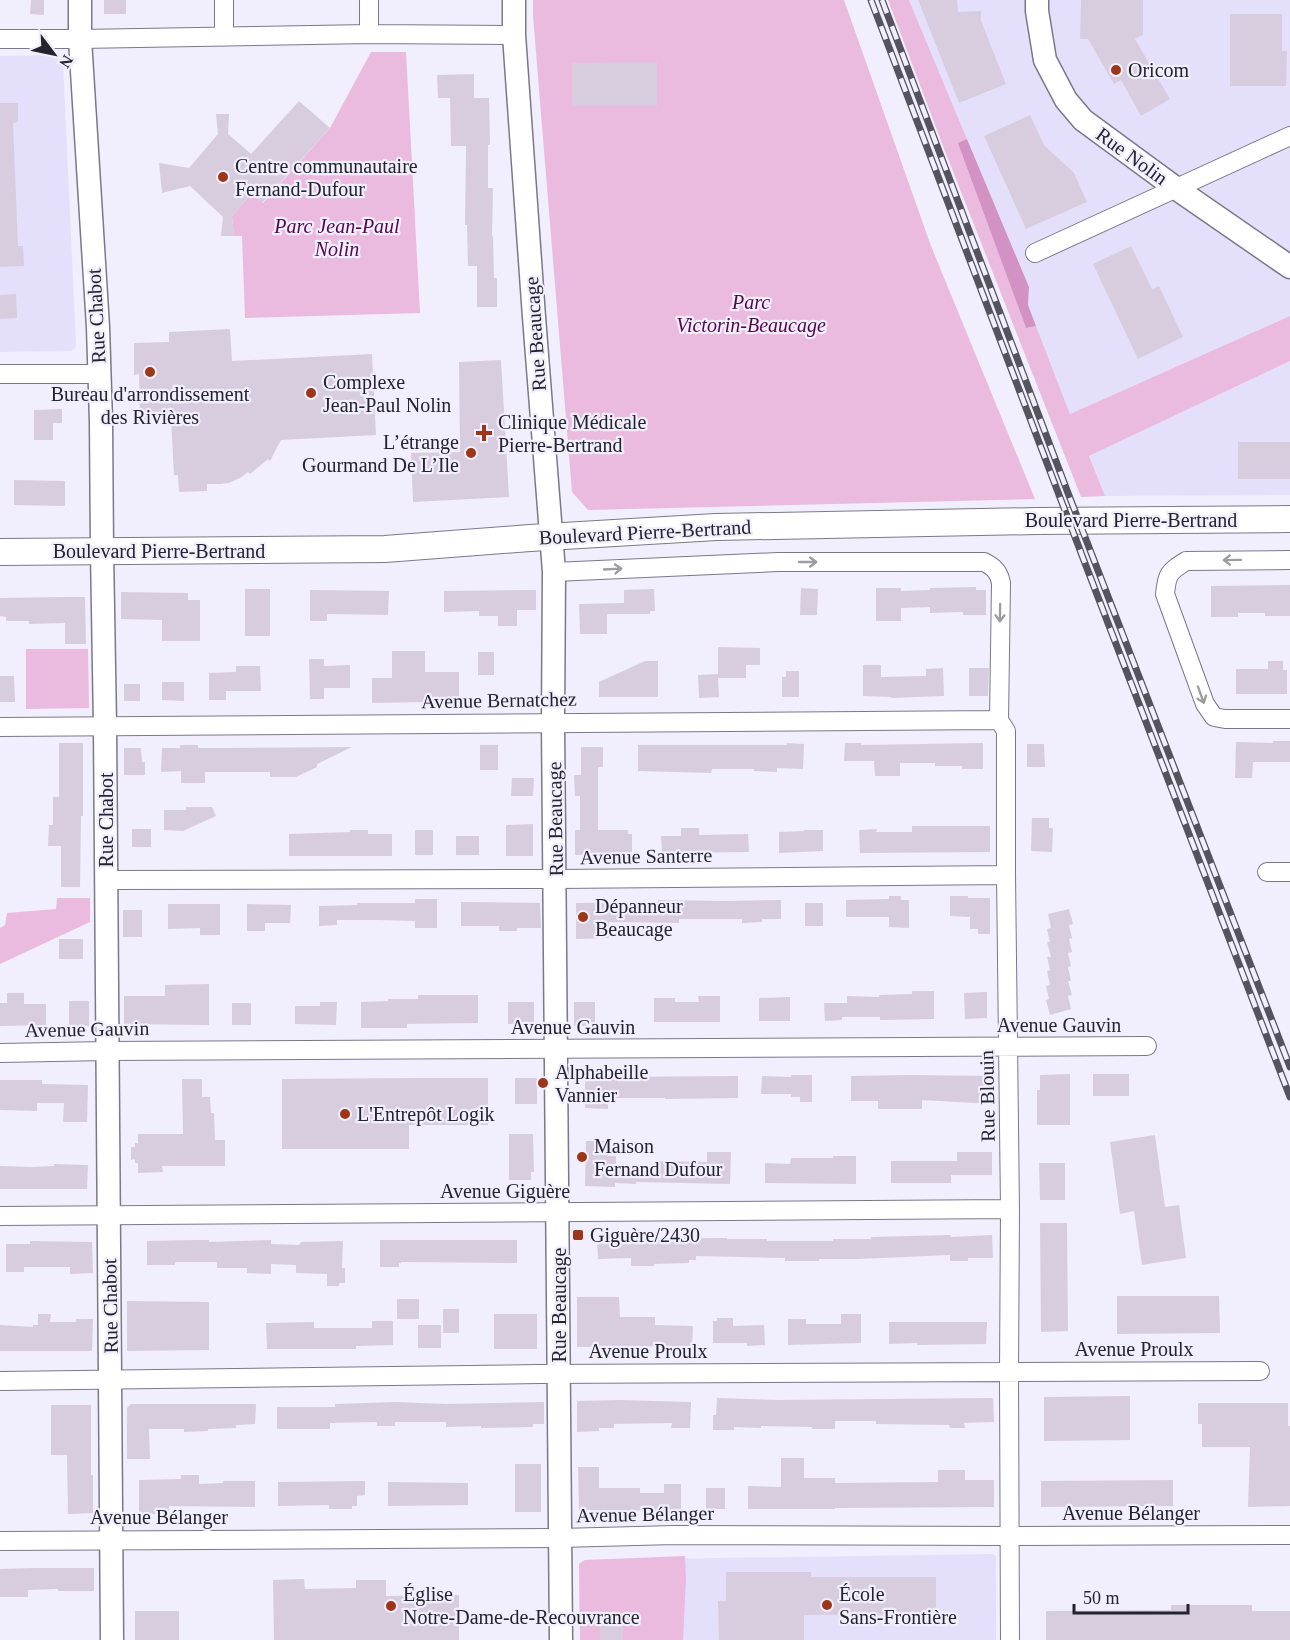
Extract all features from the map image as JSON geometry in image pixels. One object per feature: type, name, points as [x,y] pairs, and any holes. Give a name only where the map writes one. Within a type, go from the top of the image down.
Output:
[{"type":"main road","name":"Boulevard Pierre-Bertrand","points":[[0,552],[385,549],[716,527],[1290,519]]},
{"type":"street","name":"Rue Chabot","points":[[80,0],[80,39],[97,305],[101,422],[112,1640]]},
{"type":"street","points":[[224,0],[224,37]]},
{"type":"street","points":[[369,0],[369,34]]},
{"type":"street","name":"Rue Beaucage","points":[[514,0],[514,35],[554,572],[561,1640]]},
{"type":"street","name":"Rue Nolin","points":[[1037,0],[1045,60],[1066,100],[1083,120],[1177,189],[1290,267]]},
{"type":"street","points":[[0,39],[369,34],[514,35]]},
{"type":"street","points":[[1035,253],[1290,136]]},
{"type":"street","points":[[0,374],[99,374]]},
{"type":"street","name":"Boulevard Pierre-Bertrand","points":[[1290,560],[1186,561],[1173,569],[1166,578],[1165,594],[1205,704],[1214,717],[1290,719]]},
{"type":"street","name":"Boulevard Pierre-Bertrand","points":[[554,572],[778,562],[984,562]]},
{"type":"street","name":"Rue Blouin","points":[[984,562],[992,566],[999,574],[999,720],[1006,731],[1010,1209],[1010,1640]]},
{"type":"street","name":"Avenue Bernatchez","points":[[0,727],[999,720]]},
{"type":"street","points":[[1267,872],[1290,872]]},
{"type":"street","name":"Avenue Santerre","points":[[106,880],[556,879],[1006,874]]},
{"type":"street","name":"Avenue Gauvin","points":[[0,1053],[107,1050],[1147,1046]]},
{"type":"street","name":"Avenue Giguère","points":[[0,1216],[1010,1209]]},
{"type":"street","name":"Avenue Proulx","points":[[0,1381],[559,1374],[1260,1371]]},
{"type":"street","name":"Avenue Bélanger","points":[[0,1541],[560,1538],[674,1535],[1290,1535]]},
{"type":"shaded area","points":[[909,0],[1290,0],[1290,316],[1070,414],[1028,305],[1029,287]]},
{"type":"shaded area","points":[[59,55],[63,62],[76,344],[71,351],[0,352],[0,56]]},
{"type":"shaded area","points":[[967,139],[1029,287],[1028,305],[1036,326],[1026,328],[958,143]]},
{"type":"shaded area","points":[[1290,361],[1290,495],[1105,496],[1089,456]]},
{"type":"shaded area","points":[[992,1554],[996,1556],[996,1640],[580,1640],[579,1564],[585,1560]]},
{"type":"green space","name":"Parc Victorin-Beaucage","points":[[533,0],[844,0],[931,246],[1035,499],[588,510],[572,492]]},
{"type":"green space","points":[[888,0],[909,0],[967,139],[959,143],[1026,328],[1036,326],[1070,414],[1290,316],[1290,361],[1089,456],[1105,496],[1081,497]]},
{"type":"green space","name":"Parc Jean-Paul Nolin","points":[[371,52],[406,52],[420,313],[245,318],[242,236],[234,236],[232,216],[251,194],[263,203],[330,128]]},
{"type":"green space","points":[[26,649],[88,649],[89,708],[26,709]]},
{"type":"green space","points":[[57,898],[90,898],[90,922],[0,964],[0,928],[5,925],[7,913],[56,909]]},
{"type":"green space","points":[[685,1556],[683,1640],[580,1640],[579,1564],[585,1560]]},
{"type":"building","points":[[31,0],[44,0],[44,15],[30,14]]},
{"type":"building","points":[[104,0],[126,0],[126,14],[104,14]]},
{"type":"building","points":[[918,0],[957,0],[958,12],[981,11],[981,21],[1006,84],[959,103]]},
{"type":"building","points":[[1081,0],[1143,0],[1143,35],[1135,39],[1170,99],[1141,116],[1121,80],[1114,84],[1088,39],[1080,39]]},
{"type":"building","points":[[1230,14],[1282,14],[1282,51],[1287,51],[1286,86],[1230,86]]},
{"type":"building","points":[[657,62],[657,106],[572,106],[572,63]]},
{"type":"building","points":[[474,74],[474,98],[489,98],[488,188],[493,188],[492,236],[494,278],[497,278],[497,307],[477,307],[477,266],[468,266],[467,225],[465,225],[466,146],[451,146],[450,98],[438,98],[437,75]]},
{"type":"building","name":"Centre communautaire Fernand-Dufour","points":[[299,101],[330,128],[262,203],[251,194],[232,216],[234,236],[221,236],[223,217],[190,186],[162,193],[159,163],[189,168],[218,134],[216,114],[229,114],[228,134],[251,154]]},
{"type":"building","points":[[0,103],[18,103],[18,122],[13,123],[18,246],[23,246],[24,266],[0,267]]},
{"type":"building","points":[[1030,115],[1044,145],[1074,173],[1087,202],[1026,229],[984,136]]},
{"type":"building","points":[[1131,246],[1152,289],[1159,286],[1183,337],[1138,359],[1093,264]]},
{"type":"building","points":[[16,294],[17,318],[0,319],[0,295]]},
{"type":"building","points":[[230,329],[232,361],[372,354],[376,435],[281,440],[270,461],[268,459],[250,474],[248,472],[229,483],[207,484],[207,491],[179,492],[178,475],[174,475],[171,418],[140,420],[139,374],[134,375],[134,343],[169,342],[169,332]]},
{"type":"building","points":[[501,360],[509,497],[413,502],[411,453],[460,452],[459,362]]},
{"type":"building","points":[[62,409],[62,423],[53,423],[53,440],[34,440],[34,410]]},
{"type":"building","points":[[1238,442],[1290,442],[1290,479],[1238,479]]},
{"type":"building","points":[[14,480],[65,481],[65,506],[14,505]]},
{"type":"building","points":[[1290,585],[1290,616],[1238,613],[1238,617],[1211,617],[1211,586]]},
{"type":"building","points":[[976,587],[976,590],[986,590],[986,615],[963,615],[963,612],[930,613],[930,607],[901,608],[901,621],[876,621],[876,588],[901,588],[901,591]]},
{"type":"building","points":[[801,588],[818,589],[817,615],[800,615]]},
{"type":"building","points":[[245,589],[270,589],[270,636],[245,636]]},
{"type":"building","points":[[654,589],[655,611],[650,611],[650,614],[607,614],[607,634],[580,634],[579,604],[624,603],[624,590]]},
{"type":"building","points":[[310,590],[389,591],[388,615],[327,614],[327,621],[310,621]]},
{"type":"building","points":[[536,590],[536,610],[517,610],[517,626],[498,626],[498,616],[479,616],[479,611],[444,612],[444,591]]},
{"type":"building","points":[[121,592],[188,593],[188,600],[200,600],[200,641],[162,641],[162,620],[121,619]]},
{"type":"building","points":[[85,597],[86,644],[65,644],[65,623],[29,624],[29,621],[6,621],[6,617],[0,616],[0,598]]},
{"type":"building","points":[[718,647],[760,648],[760,665],[746,665],[746,678],[718,678],[719,697],[699,698],[698,675],[718,674]]},
{"type":"building","points":[[392,651],[425,651],[425,672],[459,672],[459,698],[425,698],[425,702],[372,703],[372,678],[392,678]]},
{"type":"building","points":[[478,652],[494,652],[494,675],[478,675]]},
{"type":"building","points":[[309,659],[324,659],[324,666],[350,665],[350,688],[324,688],[324,699],[310,699]]},
{"type":"building","points":[[645,661],[658,661],[658,697],[599,697],[599,682]]},
{"type":"building","points":[[1268,661],[1283,661],[1283,670],[1287,670],[1287,694],[1236,694],[1236,669],[1268,669]]},
{"type":"building","points":[[863,665],[881,665],[881,677],[926,676],[926,669],[943,668],[944,696],[891,698],[863,696]]},
{"type":"building","points":[[236,666],[260,666],[261,691],[226,691],[226,700],[209,700],[209,673],[236,672]]},
{"type":"building","points":[[969,668],[989,668],[988,696],[969,696]]},
{"type":"building","points":[[786,671],[799,671],[799,697],[782,697],[782,677],[786,677]]},
{"type":"building","points":[[0,676],[14,676],[15,702],[0,702]]},
{"type":"building","points":[[162,682],[184,682],[184,701],[162,700]]},
{"type":"building","points":[[124,684],[140,684],[140,701],[124,701]]},
{"type":"building","points":[[1273,741],[1290,741],[1290,762],[1253,762],[1252,778],[1235,778],[1236,742],[1273,743]]},
{"type":"building","points":[[59,743],[83,743],[80,887],[61,887],[61,846],[48,846],[49,825],[53,825],[53,797],[59,797]]},
{"type":"building","points":[[787,743],[804,744],[803,769],[777,768],[777,772],[754,771],[754,769],[712,769],[711,773],[638,771],[638,745],[787,745]]},
{"type":"building","points":[[845,743],[861,743],[861,745],[983,743],[983,769],[935,766],[935,763],[900,763],[900,776],[875,776],[874,761],[844,761]]},
{"type":"building","points":[[1027,744],[1044,744],[1045,767],[1027,767]]},
{"type":"building","points":[[180,745],[198,745],[198,748],[352,747],[296,777],[270,777],[270,772],[205,772],[205,783],[181,783],[181,771],[161,772],[162,748],[180,748]]},
{"type":"building","points":[[480,745],[498,745],[498,770],[480,770]]},
{"type":"building","points":[[581,747],[603,747],[603,767],[598,767],[598,830],[628,830],[628,834],[632,834],[632,854],[575,855],[575,830],[580,830],[580,796],[575,796],[574,775],[581,775]]},
{"type":"building","points":[[124,748],[141,748],[142,762],[145,762],[145,775],[124,775]]},
{"type":"building","points":[[512,778],[534,778],[533,796],[511,796]]},
{"type":"building","points":[[186,807],[212,807],[216,816],[183,831],[164,830],[164,810],[186,810]]},
{"type":"building","points":[[1032,818],[1049,818],[1049,828],[1053,828],[1052,852],[1031,851]]},
{"type":"building","points":[[533,824],[533,856],[506,856],[506,825]]},
{"type":"building","points":[[912,826],[990,826],[990,852],[860,853],[859,830],[912,832]]},
{"type":"building","points":[[681,828],[699,828],[699,835],[748,834],[749,852],[662,853],[661,836],[681,836]]},
{"type":"building","points":[[132,829],[151,829],[151,847],[132,847]]},
{"type":"building","points":[[350,830],[368,830],[368,834],[392,834],[392,856],[289,856],[289,834],[350,832]]},
{"type":"building","points":[[415,830],[433,830],[433,855],[415,855]]},
{"type":"building","points":[[823,830],[823,851],[779,853],[779,832]]},
{"type":"building","points":[[456,836],[479,836],[479,855],[456,855]]},
{"type":"building","points":[[889,896],[901,896],[901,900],[909,900],[909,928],[889,927],[889,917],[846,917],[846,900],[889,899]]},
{"type":"building","points":[[950,896],[990,898],[990,934],[978,934],[978,929],[970,929],[970,917],[950,916]]},
{"type":"building","points":[[415,899],[437,899],[437,928],[415,928],[415,921],[377,920],[337,920],[337,925],[319,926],[319,906],[357,905],[357,903],[415,903]]},
{"type":"building","points":[[658,900],[781,900],[781,919],[762,919],[762,922],[742,923],[742,919],[679,919],[679,923],[609,922],[609,938],[576,939],[576,903],[658,902]]},
{"type":"building","points":[[461,902],[540,903],[541,928],[499,931],[499,926],[461,926]]},
{"type":"building","points":[[805,903],[823,903],[823,926],[805,926]]},
{"type":"building","points":[[168,904],[220,904],[220,935],[200,935],[200,928],[168,929]]},
{"type":"building","points":[[247,904],[291,905],[290,923],[265,923],[265,931],[247,931]]},
{"type":"building","points":[[1069,909],[1073,924],[1069,925],[1072,952],[1068,953],[1071,981],[1068,981],[1072,995],[1068,996],[1071,1009],[1050,1015],[1046,1000],[1049,999],[1046,986],[1050,985],[1047,957],[1051,957],[1047,942],[1050,942],[1047,929],[1051,928],[1048,914]]},
{"type":"building","points":[[123,910],[142,910],[142,937],[123,937]]},
{"type":"building","points":[[59,939],[83,939],[83,959],[59,959]]},
{"type":"building","points":[[209,984],[209,1025],[124,1024],[124,996],[165,996],[165,985]]},
{"type":"building","points":[[912,991],[934,991],[934,1019],[880,1020],[880,1017],[842,1017],[842,1020],[825,1021],[824,1003],[847,1003],[847,996],[879,997],[879,995],[912,994]]},
{"type":"building","points":[[987,992],[987,1018],[965,1019],[964,993]]},
{"type":"building","points":[[7,993],[24,993],[24,1004],[46,1004],[46,1025],[0,1026],[0,1003],[7,1003]]},
{"type":"building","points":[[418,995],[478,995],[478,1023],[407,1024],[407,1028],[361,1028],[361,1002],[418,999]]},
{"type":"building","points":[[698,996],[720,996],[720,1022],[654,1022],[654,998],[675,998],[675,1002],[699,1002]]},
{"type":"building","points":[[790,997],[790,1021],[759,1021],[759,998]]},
{"type":"building","points":[[69,1001],[89,1001],[89,1026],[69,1026]]},
{"type":"building","points":[[320,1002],[337,1002],[336,1025],[295,1024],[295,1006],[320,1006]]},
{"type":"building","points":[[508,1002],[534,1002],[534,1023],[508,1024]]},
{"type":"building","points":[[574,1002],[595,1002],[595,1026],[574,1026]]},
{"type":"building","points":[[232,1003],[251,1003],[251,1025],[232,1025]]},
{"type":"building","points":[[1070,1074],[1070,1125],[1037,1125],[1037,1090],[1040,1090],[1040,1075]]},
{"type":"building","points":[[1093,1074],[1129,1074],[1129,1096],[1093,1096]]},
{"type":"building","points":[[585,1075],[608,1075],[608,1077],[738,1076],[738,1098],[608,1098],[608,1109],[585,1108]]},
{"type":"building","points":[[791,1075],[812,1075],[812,1102],[800,1102],[800,1097],[791,1097],[791,1094],[761,1094],[762,1076],[791,1077]]},
{"type":"building","points":[[851,1076],[992,1076],[992,1104],[922,1100],[922,1109],[878,1109],[878,1101],[851,1101]]},
{"type":"building","name":"L'Entrepôt Logik","points":[[488,1078],[488,1125],[409,1125],[409,1149],[282,1149],[282,1079]]},
{"type":"building","points":[[515,1078],[537,1078],[537,1104],[515,1104]]},
{"type":"building","points":[[182,1079],[202,1079],[202,1097],[210,1097],[211,1113],[214,1113],[215,1140],[225,1140],[225,1166],[162,1166],[163,1172],[138,1173],[138,1163],[135,1163],[135,1159],[131,1160],[131,1147],[135,1147],[135,1143],[138,1143],[138,1134],[183,1134]]},
{"type":"building","points":[[0,1080],[42,1080],[42,1084],[88,1085],[87,1122],[63,1122],[64,1103],[37,1103],[37,1111],[0,1110]]},
{"type":"building","points":[[509,1134],[533,1134],[534,1172],[531,1172],[531,1180],[509,1180]]},
{"type":"building","points":[[1155,1135],[1165,1207],[1179,1205],[1186,1258],[1142,1265],[1134,1211],[1120,1214],[1110,1142]]},
{"type":"building","points":[[586,1141],[608,1141],[608,1156],[616,1156],[616,1166],[659,1167],[659,1161],[707,1162],[707,1152],[731,1152],[730,1184],[636,1182],[636,1184],[615,1183],[615,1187],[585,1186]]},
{"type":"building","points":[[957,1152],[992,1152],[992,1175],[951,1175],[951,1183],[891,1183],[891,1161],[957,1161]]},
{"type":"building","points":[[833,1156],[856,1156],[856,1184],[765,1183],[765,1163],[790,1164],[791,1158],[833,1158]]},
{"type":"building","points":[[1039,1163],[1065,1163],[1065,1200],[1040,1200]]},
{"type":"building","points":[[54,1164],[88,1165],[87,1189],[0,1189],[0,1166],[33,1167],[54,1166]]},
{"type":"building","points":[[1040,1223],[1067,1223],[1068,1331],[1041,1332]]},
{"type":"building","points":[[950,1235],[951,1237],[992,1235],[993,1258],[950,1261],[950,1255],[785,1261],[785,1258],[696,1256],[696,1260],[689,1260],[689,1263],[631,1266],[631,1258],[598,1259],[597,1239],[727,1238],[767,1239],[767,1241],[833,1241],[833,1239],[871,1239],[871,1237]]},
{"type":"building","points":[[209,1240],[209,1242],[271,1240],[271,1244],[299,1245],[301,1242],[343,1241],[342,1268],[345,1268],[345,1283],[339,1283],[339,1286],[327,1286],[327,1274],[296,1273],[296,1265],[271,1264],[271,1274],[247,1273],[247,1268],[217,1268],[217,1262],[147,1265],[147,1241]]},
{"type":"building","points":[[380,1240],[517,1240],[517,1263],[401,1262],[399,1267],[380,1267]]},
{"type":"building","points":[[30,1241],[92,1242],[93,1273],[70,1274],[70,1267],[24,1267],[24,1272],[6,1272],[6,1244],[30,1244]]},
{"type":"building","points":[[1117,1296],[1219,1296],[1220,1333],[1117,1334]]},
{"type":"building","points":[[577,1297],[619,1297],[620,1317],[655,1317],[655,1325],[693,1326],[692,1346],[577,1347]]},
{"type":"building","points":[[397,1299],[419,1299],[419,1319],[397,1319]]},
{"type":"building","points":[[127,1301],[209,1302],[209,1350],[127,1351]]},
{"type":"building","points":[[443,1309],[459,1309],[459,1333],[443,1333]]},
{"type":"building","points":[[38,1314],[51,1314],[50,1322],[76,1322],[76,1319],[93,1319],[92,1351],[0,1351],[0,1325],[33,1327],[33,1325],[38,1325]]},
{"type":"building","points":[[494,1314],[537,1314],[537,1349],[494,1349]]},
{"type":"building","points":[[841,1314],[861,1314],[861,1343],[788,1345],[788,1319],[806,1319],[806,1324],[841,1324]]},
{"type":"building","points":[[717,1318],[733,1318],[733,1326],[764,1325],[765,1345],[713,1343],[713,1321],[717,1321]]},
{"type":"building","points":[[372,1321],[393,1321],[393,1345],[356,1346],[356,1349],[267,1349],[266,1323],[314,1322],[314,1328],[372,1328]]},
{"type":"building","points":[[889,1322],[987,1322],[986,1344],[889,1344]]},
{"type":"building","points":[[418,1325],[441,1325],[441,1348],[418,1348]]},
{"type":"building","points":[[1130,1396],[1130,1440],[1044,1441],[1044,1397]]},
{"type":"building","points":[[717,1398],[778,1400],[993,1398],[994,1422],[964,1423],[965,1428],[950,1428],[949,1425],[835,1421],[835,1429],[761,1426],[761,1428],[734,1427],[734,1430],[713,1430],[713,1415],[716,1415]]},
{"type":"building","points":[[577,1401],[691,1402],[690,1428],[671,1428],[672,1423],[614,1424],[614,1428],[577,1432]]},
{"type":"building","points":[[395,1402],[446,1404],[544,1402],[544,1424],[533,1424],[533,1427],[481,1428],[481,1426],[446,1427],[446,1422],[395,1422],[395,1426],[377,1426],[377,1422],[330,1423],[330,1429],[277,1429],[277,1407],[335,1407],[335,1404]]},
{"type":"building","points":[[1198,1403],[1288,1403],[1290,1506],[1248,1507],[1250,1447],[1202,1447],[1202,1424],[1198,1424]]},
{"type":"building","points":[[131,1404],[256,1404],[255,1424],[236,1425],[236,1428],[208,1429],[208,1431],[184,1432],[184,1429],[149,1429],[150,1459],[127,1459],[127,1408]]},
{"type":"building","points":[[51,1405],[91,1405],[93,1513],[68,1514],[67,1455],[51,1455]]},
{"type":"building","points":[[781,1458],[804,1458],[804,1478],[835,1478],[835,1483],[938,1482],[938,1470],[965,1470],[965,1480],[994,1480],[994,1507],[748,1509],[748,1486],[781,1487]]},
{"type":"building","points":[[515,1464],[541,1464],[541,1512],[515,1512]]},
{"type":"building","points":[[578,1467],[599,1467],[599,1488],[640,1488],[640,1493],[664,1493],[664,1484],[681,1484],[681,1511],[579,1510]]},
{"type":"building","points":[[181,1475],[199,1475],[199,1484],[255,1481],[255,1507],[169,1506],[169,1514],[139,1514],[139,1480],[181,1479]]},
{"type":"building","points":[[1173,1480],[1173,1506],[1041,1507],[1041,1481]]},
{"type":"building","points":[[365,1481],[365,1495],[357,1496],[357,1506],[352,1506],[352,1509],[329,1509],[329,1505],[278,1506],[278,1482]]},
{"type":"building","points":[[388,1482],[468,1483],[468,1505],[388,1506]]},
{"type":"building","points":[[706,1488],[725,1488],[725,1509],[706,1509]]},
{"type":"building","points":[[94,1568],[94,1591],[28,1590],[28,1597],[0,1597],[0,1569]]},
{"type":"building","name":"École Sans-Frontière","points":[[726,1572],[811,1572],[811,1577],[936,1577],[936,1614],[804,1615],[804,1640],[719,1640],[718,1601],[726,1601]]},
{"type":"building","name":"Église Notre-Dame-de-Recouvrance","points":[[304,1579],[305,1589],[356,1588],[356,1580],[386,1580],[386,1596],[459,1595],[459,1640],[274,1640],[273,1580]]},
{"type":"building","points":[[1171,1605],[1252,1605],[1252,1611],[1290,1611],[1290,1640],[1046,1640],[1046,1611],[1171,1610]]},
{"type":"building","points":[[135,1611],[179,1611],[179,1640],[135,1640]]},
{"type":"building","points":[[600,1618],[623,1618],[623,1640],[600,1640]]},
{"type":"railway","points":[[871,0],[1290,1097]]},
{"type":"railway","points":[[882,0],[1068,493],[1290,1067]]},
{"type":"place","name":"Oricom","points":[[1116,70]]},
{"type":"place","name":"Centre communautaire Fernand-Dufour","points":[[223,177]]},
{"type":"place","name":"Bureau d'arrondissement des Rivières","points":[[150,372]]},
{"type":"place","name":"Complexe Jean-Paul Nolin","points":[[311,393]]},
{"type":"place","name":"Clinique Médicale Pierre-Bertrand","points":[[484,433]]},
{"type":"place","name":"L’étrange Gourmand De L’Ile","points":[[471,453]]},
{"type":"place","name":"Dépanneur Beaucage","points":[[583,917]]},
{"type":"place","name":"Alphabeille Vannier","points":[[543,1083]]},
{"type":"place","name":"L'Entrepôt Logik","points":[[345,1114]]},
{"type":"place","name":"Maison Fernand Dufour","points":[[582,1157]]},
{"type":"place","name":"Giguère/2430","points":[[578,1235]]},
{"type":"place","name":"École Sans-Frontière","points":[[827,1605]]},
{"type":"place","name":"Église Notre-Dame-de-Recouvrance","points":[[391,1606]]}]
